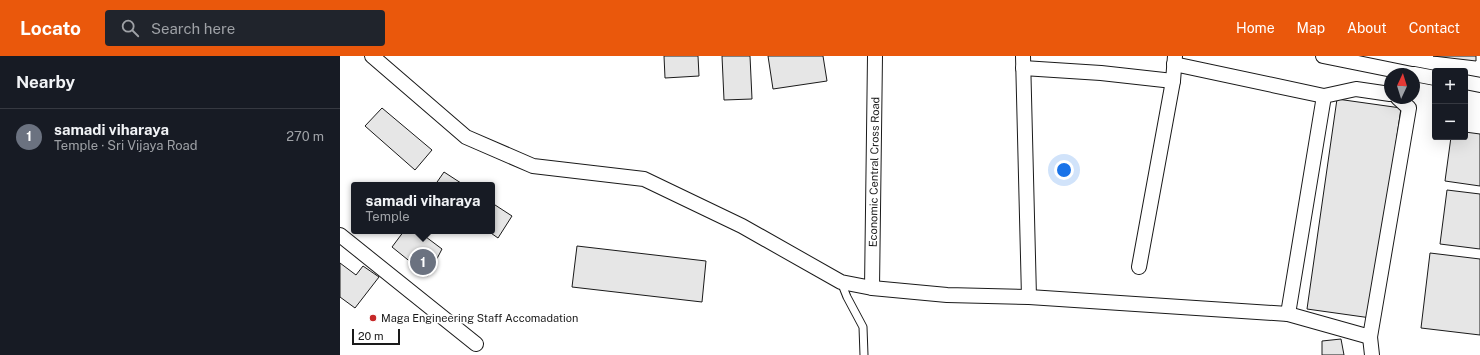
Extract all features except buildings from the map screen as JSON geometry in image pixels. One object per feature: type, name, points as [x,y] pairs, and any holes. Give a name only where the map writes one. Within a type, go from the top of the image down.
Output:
[{"type":"street","points":[[372,56],[466,137],[533,166],[644,179],[742,226],[841,282],[872,288],[947,295],[1029,297],[1288,314],[1370,337]]},
{"type":"street","name":"Economic Central Cross Road","points":[[872,288],[875,56]]},
{"type":"street","points":[[1323,56],[1384,68]]},
{"type":"street","points":[[1140,267],[1173,81],[1175,60],[1324,96],[1356,89],[1384,93]]},
{"type":"street","points":[[1029,297],[1023,62],[1173,81]]},
{"type":"street","points":[[1420,75],[1432,77]]},
{"type":"street","points":[[1468,83],[1480,85]]},
{"type":"street","points":[[1288,314],[1324,96]]},
{"type":"street","points":[[1372,355],[1370,337],[1409,108],[1405,104]]},
{"type":"street","points":[[340,235],[476,344]]},
{"type":"lane","points":[[841,282],[847,297],[864,327],[864,355]]},
{"type":"place","name":"samadi viharaya","points":[[423,262]]},
{"type":"place","name":"Maga Engineering Staff Accomadation","points":[[373,318]]}]
